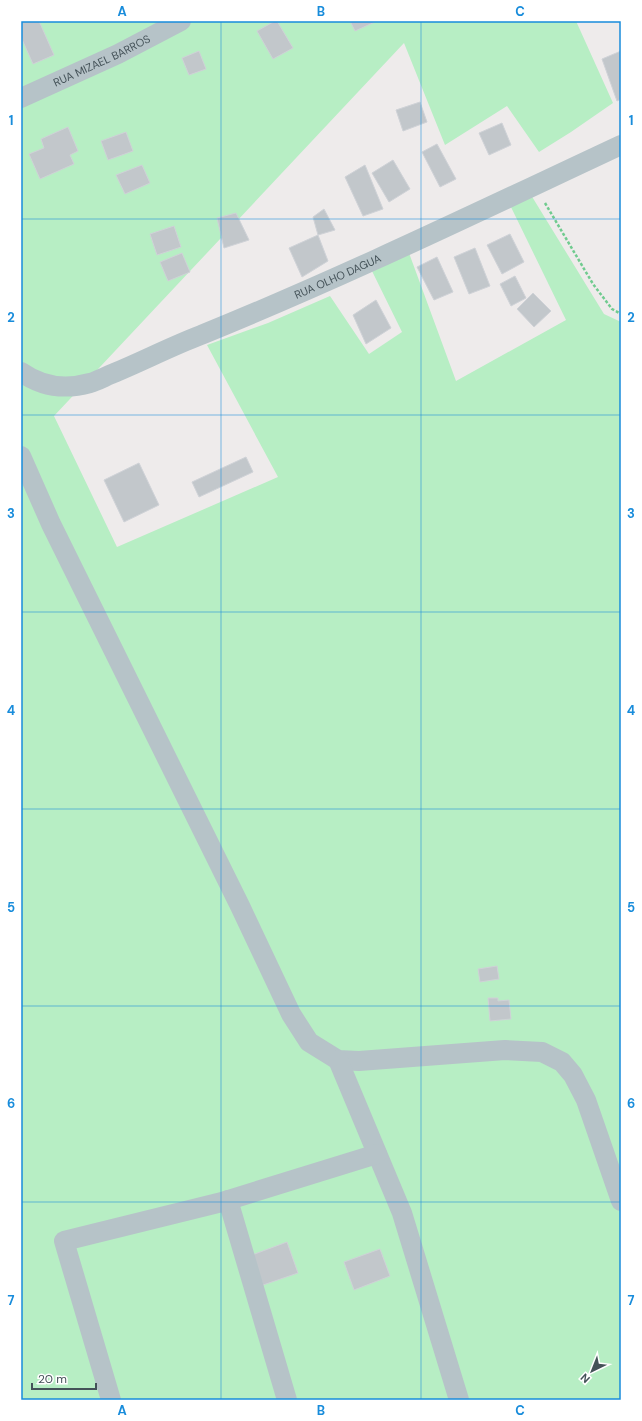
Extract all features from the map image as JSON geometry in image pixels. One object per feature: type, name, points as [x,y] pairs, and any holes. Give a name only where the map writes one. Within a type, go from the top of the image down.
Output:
[{"type":"street","name":"RUA MIZAEL BARROS","points":[[21,98],[118,54],[181,21]]},
{"type":"street","name":"RUA OLHO DAGUA","points":[[21,372],[32,380],[48,385],[66,387],[90,383],[127,368],[192,338],[262,310],[413,243],[621,145]]},
{"type":"street","points":[[21,456],[51,524],[237,898],[291,1014],[309,1042],[338,1060],[359,1061],[505,1050],[542,1052],[562,1062],[573,1075],[586,1100],[621,1201]]},
{"type":"street","points":[[338,1060],[402,1213],[459,1400]]},
{"type":"street","points":[[111,1400],[64,1241],[228,1200],[377,1154]]},
{"type":"street","points":[[228,1200],[286,1400]]},
{"type":"path","points":[[534,186],[593,284],[612,309],[621,314]]},
{"type":"green space","points":[[21,21],[576,21],[613,103],[539,152],[507,106],[445,145],[404,43],[54,416],[117,547],[278,477],[207,345],[268,323],[330,296],[369,354],[402,332],[371,269],[409,253],[456,381],[566,320],[510,205],[531,195],[604,314],[621,322],[621,1400],[21,1400]]},
{"type":"building","points":[[21,21],[39,21],[54,55],[33,64],[21,37]]},
{"type":"building","points":[[277,21],[293,48],[273,59],[257,31]]},
{"type":"building","points":[[350,21],[377,21],[355,31]]},
{"type":"building","points":[[199,51],[206,69],[189,75],[182,58]]},
{"type":"building","points":[[621,51],[621,99],[617,101],[602,59]]},
{"type":"building","points":[[420,102],[427,122],[403,131],[396,110]]},
{"type":"building","points":[[502,123],[511,145],[489,155],[479,133]]},
{"type":"building","points":[[68,127],[78,151],[70,155],[74,164],[40,179],[29,154],[44,148],[41,139]]},
{"type":"building","points":[[126,132],[133,151],[108,160],[101,141]]},
{"type":"building","points":[[437,144],[456,179],[440,187],[422,152]]},
{"type":"building","points":[[393,160],[410,189],[389,202],[372,173]]},
{"type":"building","points":[[142,165],[150,183],[125,194],[116,175]]},
{"type":"building","points":[[365,165],[383,209],[363,216],[345,177]]},
{"type":"building","points":[[324,209],[335,230],[318,235],[313,217]]},
{"type":"building","points":[[236,213],[249,240],[224,248],[217,218]]},
{"type":"building","points":[[174,226],[181,247],[157,255],[150,234]]},
{"type":"building","points":[[510,234],[524,262],[502,274],[487,245]]},
{"type":"building","points":[[318,235],[328,261],[302,277],[289,248]]},
{"type":"building","points":[[475,248],[490,286],[469,294],[454,257]]},
{"type":"building","points":[[182,253],[190,272],[168,281],[160,262]]},
{"type":"building","points":[[437,257],[453,292],[434,300],[417,267]]},
{"type":"building","points":[[515,276],[526,298],[511,306],[500,284]]},
{"type":"building","points":[[533,293],[551,311],[534,327],[517,309]]},
{"type":"building","points":[[376,300],[391,328],[366,344],[353,315]]},
{"type":"building","points":[[246,457],[253,472],[199,497],[192,482]]},
{"type":"building","points":[[139,463],[159,505],[124,522],[104,480]]},
{"type":"building","points":[[497,966],[499,979],[480,982],[478,969]]},
{"type":"building","points":[[488,998],[498,998],[498,1001],[509,1000],[511,1019],[490,1021]]},
{"type":"building","points":[[287,1242],[298,1273],[263,1285],[252,1255]]},
{"type":"building","points":[[380,1249],[390,1276],[354,1290],[344,1262]]}]
